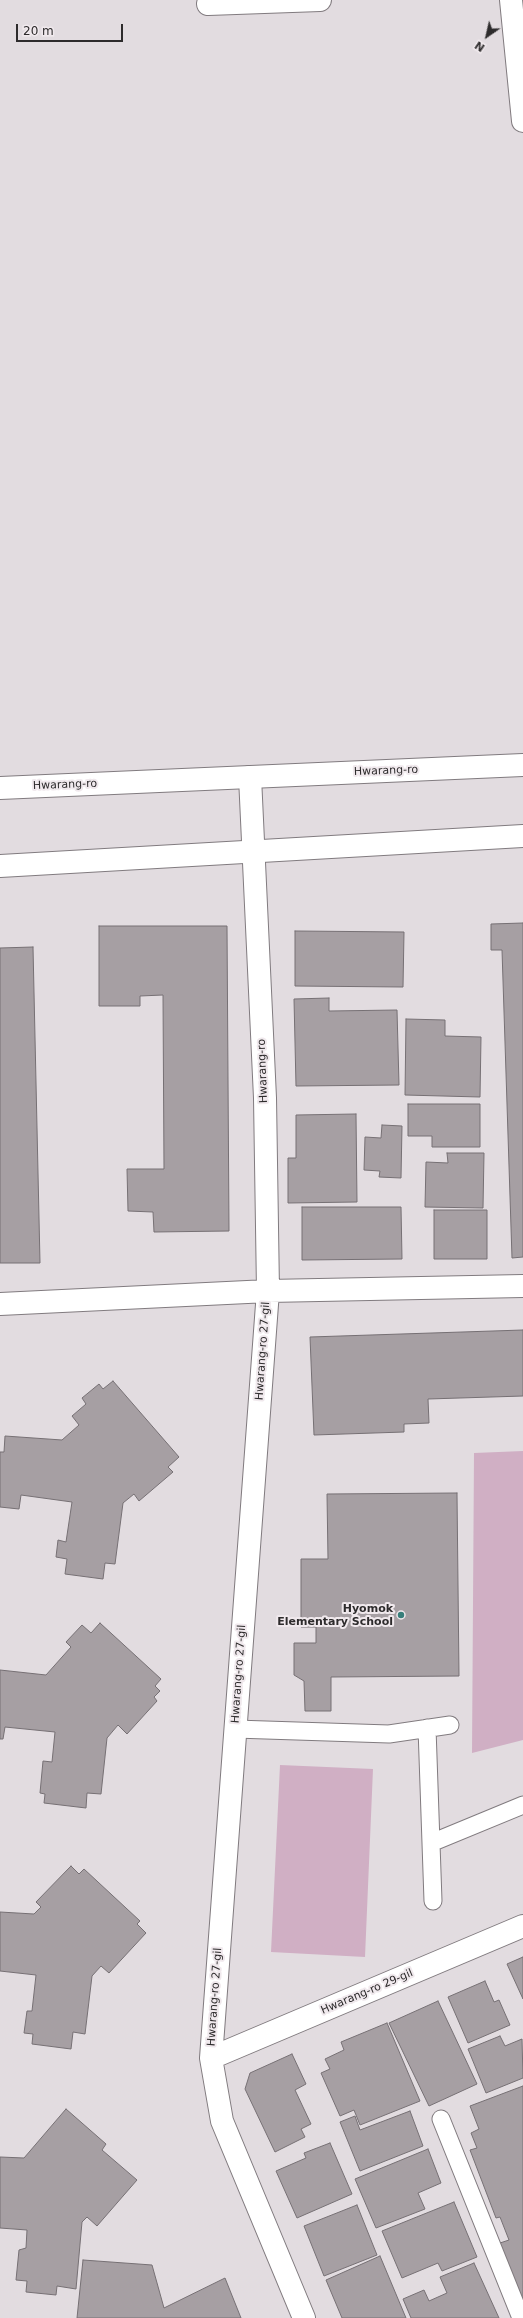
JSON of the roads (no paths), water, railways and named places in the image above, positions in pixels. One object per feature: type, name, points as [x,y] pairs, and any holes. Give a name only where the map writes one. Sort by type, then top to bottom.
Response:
[{"type":"street","points":[[209,2],[320,0]]},
{"type":"street","points":[[511,0],[523,121]]},
{"type":"street","name":"Hwarang-ro","points":[[0,788],[523,765]]},
{"type":"street","name":"Hwarang-ro","points":[[250,777],[265,1098],[268,1291]]},
{"type":"street","points":[[0,866],[523,836]]},
{"type":"street","name":"Hwarang-ro 27-gil","points":[[0,1304],[268,1291],[523,1286]]},
{"type":"street","name":"Hwarang-ro 27-gil","points":[[268,1291],[234,1729],[211,2058],[222,2121],[304,2318]]},
{"type":"street","name":"Hwarang-ro 29-gil","points":[[211,2058],[523,1926]]},
{"type":"lane","points":[[234,1729],[389,1734],[450,1725]]},
{"type":"lane","points":[[427,1728],[434,1901]]},
{"type":"lane","points":[[431,1843],[523,1805]]},
{"type":"lane","points":[[442,2120],[521,2318]]},
{"type":"place","name":"Hyomok Elementary School","points":[[401,1615]]}]
